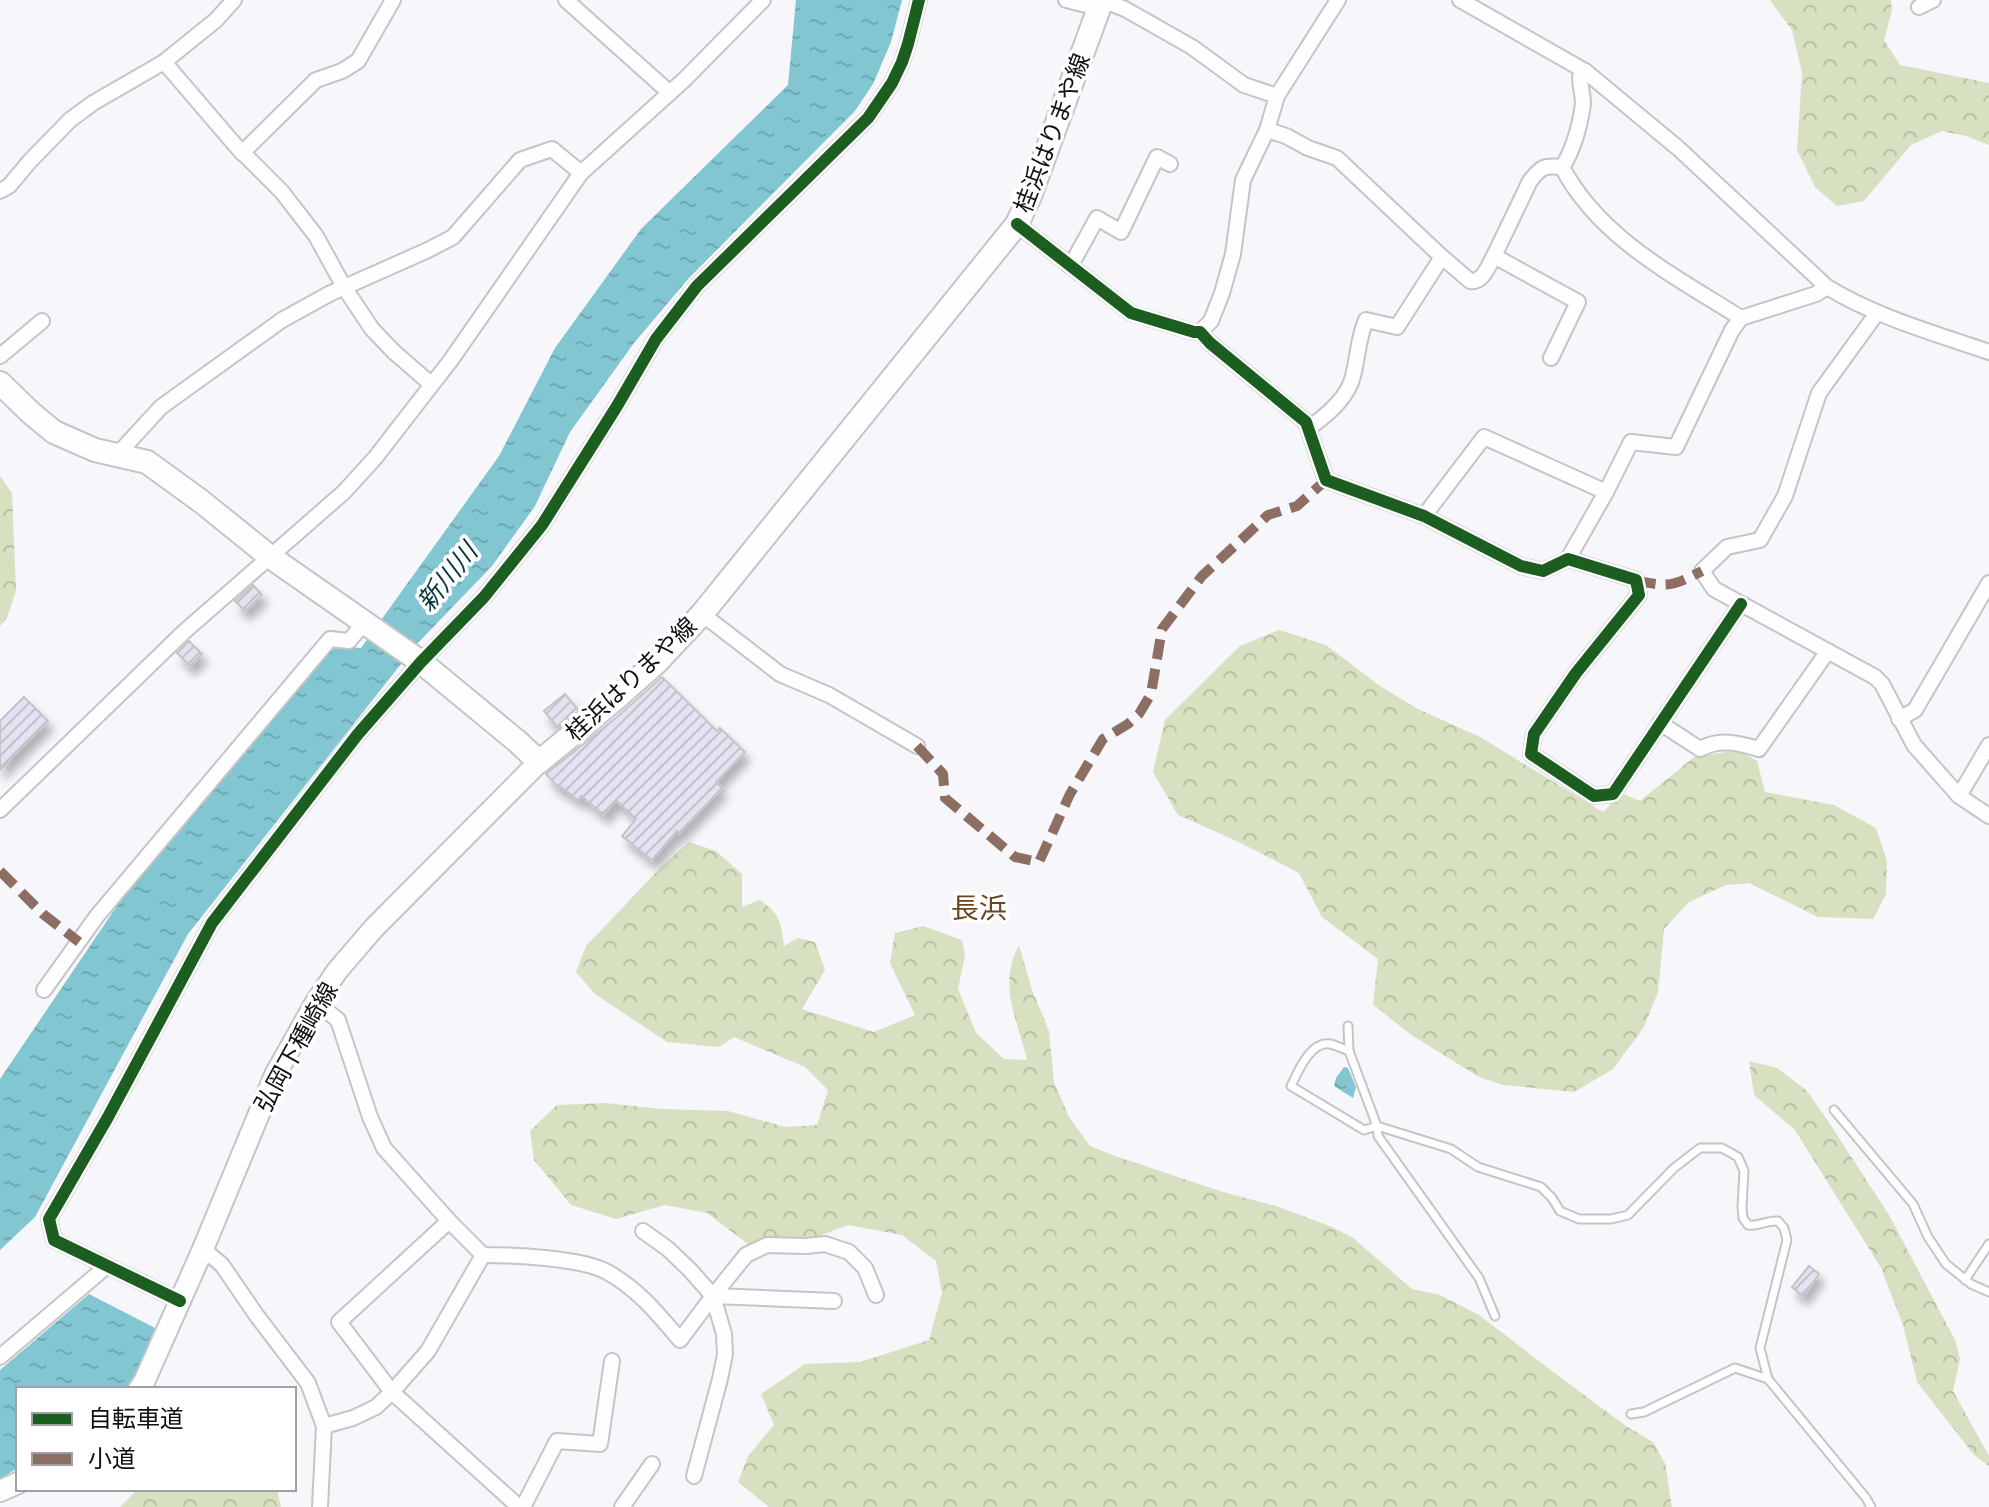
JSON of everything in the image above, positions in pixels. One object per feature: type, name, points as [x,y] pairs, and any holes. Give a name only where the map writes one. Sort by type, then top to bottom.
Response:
[{"type":"main road","name":"桂浜はりまや線","points":[[539,762],[656,663],[702,614],[1017,224],[1102,0]]},
{"type":"main road","points":[[0,383],[54,432],[95,450],[147,462],[269,556],[417,659],[539,762]]},
{"type":"main road","name":"弘岡下種崎線","points":[[140,1387],[203,1249],[275,1075],[316,1002],[337,971],[374,928],[539,762]]},
{"type":"street","points":[[0,191],[9,186],[70,120],[164,62],[216,20],[234,0]]},
{"type":"street","points":[[242,153],[316,80],[342,71],[358,61],[393,0]]},
{"type":"street","points":[[566,0],[670,93]]},
{"type":"street","points":[[0,810],[185,631],[344,492],[375,458],[451,360],[581,173],[670,93],[763,0]]},
{"type":"street","points":[[180,1301],[54,1240],[49,1219],[108,1117],[212,923],[417,659],[484,597],[542,525],[656,339],[697,286],[868,118],[902,62],[919,0]]},
{"type":"street","points":[[1066,0],[1090,6],[1102,0],[1125,9],[1192,47],[1244,85],[1277,96]]},
{"type":"street","points":[[1017,224],[1131,313],[1200,332],[1211,321],[1222,293],[1233,254],[1243,180],[1267,130],[1277,96],[1338,0]]},
{"type":"street","points":[[1460,0],[1585,71],[1678,148],[1827,287],[1877,313],[1989,352]]},
{"type":"street","points":[[1919,7],[1933,0]]},
{"type":"street","points":[[164,62],[242,153],[282,192],[316,236],[372,329],[431,384]]},
{"type":"street","points":[[1562,167],[1569,157],[1583,101],[1580,77],[1585,71]]},
{"type":"street","points":[[1267,130],[1337,158],[1442,257],[1475,282],[1481,278],[1494,256],[1538,170],[1547,165],[1562,167]]},
{"type":"street","points":[[117,455],[161,407],[282,320],[344,287],[453,237],[520,160],[552,149],[581,173]]},
{"type":"street","points":[[1068,265],[1097,218],[1121,232],[1157,157],[1170,164]]},
{"type":"street","points":[[1562,167],[1606,226],[1665,270],[1741,318]]},
{"type":"street","points":[[1494,256],[1578,302],[1551,358]]},
{"type":"street","points":[[1200,332],[1313,425],[1346,392],[1366,320],[1397,327],[1442,257]]},
{"type":"street","points":[[1306,422],[1326,480],[1424,516],[1521,566],[1543,571],[1568,559],[1631,442],[1676,447],[1732,330],[1741,318],[1816,294],[1827,287]]},
{"type":"street","points":[[1877,313],[1819,393],[1785,496],[1760,540],[1727,547],[1702,571],[1714,589],[1875,677],[1882,684],[1914,745],[1959,796],[1989,816]]},
{"type":"street","points":[[0,356],[42,321]]},
{"type":"street","points":[[1424,516],[1484,437],[1606,492]]},
{"type":"street","points":[[1568,559],[1636,580],[1639,595],[1576,673],[1534,734],[1531,754],[1594,796],[1613,794],[1741,604]]},
{"type":"street","points":[[1899,719],[1915,710],[1989,583]]},
{"type":"street","points":[[702,614],[780,674],[829,695],[917,746]]},
{"type":"street","points":[[44,990],[97,916],[330,639],[349,641],[370,625]]},
{"type":"street","points":[[1660,723],[1700,749],[1710,743],[1732,741],[1759,749],[1828,651]]},
{"type":"street","points":[[1959,796],[1989,745]]},
{"type":"street","points":[[316,1002],[338,1020],[370,1117],[384,1148],[483,1255],[580,1262],[606,1271],[648,1302],[680,1340],[746,1255],[767,1245],[825,1244],[849,1252],[865,1268],[876,1295]]},
{"type":"street","points":[[449,1221],[339,1322],[392,1392],[521,1507],[557,1441],[600,1444],[612,1361]]},
{"type":"street","points":[[643,1231],[668,1249],[713,1296],[724,1334],[725,1354],[720,1379],[694,1476]]},
{"type":"street","points":[[203,1249],[222,1265],[308,1383],[324,1426],[321,1507]]},
{"type":"street","points":[[324,1426],[353,1418],[376,1407],[392,1392],[428,1351],[483,1255]]},
{"type":"street","points":[[0,1357],[107,1266]]},
{"type":"street","points":[[713,1296],[834,1301]]},
{"type":"street","points":[[622,1507],[652,1464]]},
{"type":"lane","points":[[1348,1026],[1349,1051],[1378,1136],[1479,1278],[1495,1316]]},
{"type":"lane","points":[[1349,1051],[1327,1043],[1316,1047],[1291,1086],[1364,1130],[1377,1126],[1451,1149],[1478,1167],[1541,1187],[1560,1211],[1579,1219],[1611,1219],[1628,1215],[1674,1168],[1700,1148],[1722,1148],[1738,1157],[1744,1171],[1743,1218],[1748,1225],[1754,1226],[1768,1220],[1778,1221],[1784,1228],[1787,1240],[1760,1348],[1768,1379],[1871,1507]]},
{"type":"lane","points":[[1834,1110],[1913,1204],[1928,1237],[1946,1264],[1965,1280],[1989,1292]]},
{"type":"lane","points":[[1965,1280],[1989,1244]]},
{"type":"lane","points":[[1631,1414],[1644,1412],[1735,1368],[1768,1379]]},
{"type":"green space","points":[[1770,0],[1891,0],[1892,10],[1884,40],[1900,65],[1989,83],[1989,145],[1942,131],[1911,145],[1864,201],[1837,206],[1815,187],[1797,150],[1802,73],[1792,30]]},
{"type":"green space","points":[[0,476],[12,493],[16,591],[7,618],[0,626]]},
{"type":"green space","points":[[1279,630],[1326,645],[1380,686],[1418,709],[1480,737],[1603,812],[1621,793],[1640,801],[1694,757],[1739,750],[1757,761],[1765,792],[1834,805],[1876,828],[1887,861],[1886,894],[1873,919],[1818,917],[1749,883],[1726,885],[1689,902],[1664,929],[1658,992],[1644,1027],[1613,1069],[1574,1092],[1503,1085],[1479,1077],[1413,1036],[1373,1005],[1378,959],[1322,917],[1299,873],[1178,815],[1153,772],[1165,720],[1240,646]]},
{"type":"green space","points":[[689,842],[716,851],[742,874],[742,907],[760,900],[772,910],[780,925],[784,946],[798,938],[815,942],[825,970],[802,1009],[874,1032],[915,1015],[890,963],[895,933],[923,926],[962,940],[965,955],[958,989],[976,1033],[1004,1059],[1027,1060],[1009,989],[1013,960],[1019,945],[1032,990],[1049,1031],[1054,1082],[1069,1117],[1090,1146],[1330,1226],[1353,1238],[1412,1289],[1440,1295],[1479,1315],[1626,1426],[1653,1442],[1665,1463],[1672,1507],[769,1507],[738,1482],[748,1456],[774,1425],[761,1394],[805,1364],[860,1362],[929,1340],[942,1293],[936,1261],[902,1235],[848,1225],[801,1243],[748,1244],[707,1213],[665,1205],[616,1219],[571,1205],[534,1160],[530,1131],[557,1105],[605,1103],[728,1111],[785,1127],[817,1125],[828,1090],[805,1067],[734,1037],[719,1047],[667,1042],[595,994],[576,972],[586,946]]},
{"type":"green space","points":[[1749,1061],[1777,1068],[1806,1090],[1889,1215],[1955,1340],[1960,1359],[1953,1391],[1989,1456],[1989,1466],[1974,1455],[1917,1382],[1903,1325],[1881,1268],[1795,1130],[1754,1095]]},
{"type":"green space","points":[[136,1491],[277,1491],[281,1507],[120,1507]]},
{"type":"water","name":"新川川","points":[[796,0],[902,0],[891,42],[873,84],[855,111],[689,278],[634,343],[570,432],[535,506],[492,566],[416,645],[188,934],[35,1217],[0,1250],[0,1079],[123,897],[334,646],[361,648],[499,456],[555,348],[641,229],[788,85]]},
{"type":"water","points":[[1344,1067],[1348,1068],[1356,1087],[1353,1098],[1334,1086]]},
{"type":"water","points":[[89,1294],[155,1328],[127,1387],[16,1387],[16,1469],[0,1479],[0,1370]]},
{"type":"building","points":[[253,585],[262,595],[245,611],[235,601]]},
{"type":"building","points":[[189,641],[202,654],[190,666],[177,653]]},
{"type":"building","points":[[662,677],[717,731],[720,728],[745,752],[716,782],[722,788],[652,860],[622,836],[636,819],[616,800],[604,815],[581,796],[578,800],[559,788],[546,774]]},
{"type":"building","points":[[565,694],[579,711],[558,728],[544,711]]},
{"type":"building","points":[[24,697],[48,721],[0,770],[0,721]]},
{"type":"building","points":[[1809,1266],[1819,1274],[1803,1296],[1792,1287]]},
{"type":"marked path","points":[[917,746],[943,774],[945,798],[1015,857],[1039,862],[1070,794],[1103,739],[1139,714],[1151,694],[1162,629],[1202,576],[1268,515],[1297,506],[1326,480]]},
{"type":"marked path","points":[[1636,580],[1670,584],[1702,571]]},
{"type":"marked path","points":[[0,871],[43,914],[79,942]]},
{"type":"cycle path","points":[[180,1301],[54,1240],[49,1219],[108,1117],[212,923],[358,734],[484,597],[542,525],[656,339],[697,286],[868,118],[902,62],[919,0]]},
{"type":"cycle path","points":[[1017,224],[1131,313],[1200,332],[1306,422],[1326,480],[1424,516],[1521,566],[1543,571],[1568,559],[1636,580],[1639,595],[1576,673],[1534,734],[1531,754],[1594,796],[1613,794],[1741,604]]},
{"type":"district","name":"長浜","points":[[979,908]]}]
